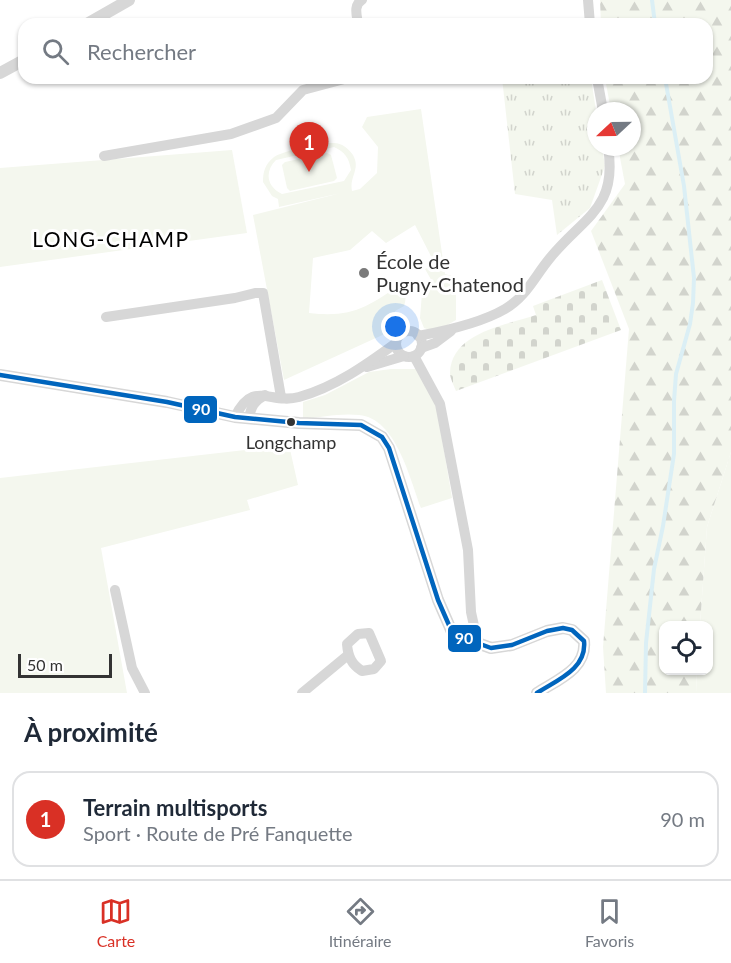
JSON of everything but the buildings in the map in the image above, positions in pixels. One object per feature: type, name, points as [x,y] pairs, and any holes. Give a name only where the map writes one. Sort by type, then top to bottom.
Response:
[{"type":"street","points":[[98,18],[129,0]]},
{"type":"street","points":[[357,18],[356,9],[362,0]]},
{"type":"street","points":[[588,0],[590,18]]},
{"type":"street","points":[[0,73],[18,63]]},
{"type":"street","points":[[104,156],[231,134],[276,118],[303,90],[326,84]]},
{"type":"street","points":[[598,84],[601,102]]},
{"type":"street","points":[[235,417],[241,404],[250,397],[265,395],[296,398],[325,388],[361,368],[396,343],[403,333],[411,332],[418,336],[454,329],[503,311],[517,301],[550,257],[592,214],[604,196],[610,176],[609,156]]},
{"type":"street","points":[[106,317],[263,293],[281,397]]},
{"type":"street","points":[[361,368],[390,362],[413,353],[435,343],[454,329]]},
{"type":"street","points":[[418,336],[413,353],[440,404],[468,550],[471,612],[478,644]]},
{"type":"street","points":[[396,343],[398,351],[413,353]]},
{"type":"street","points":[[0,375],[167,402],[235,417],[299,423],[361,425],[382,437],[389,448],[438,600],[452,632],[491,648],[500,648],[547,631],[563,628],[580,635],[585,641],[585,650],[580,663],[537,693]]},
{"type":"street","points":[[249,418],[251,408],[265,395]]},
{"type":"street","points":[[115,590],[132,668],[145,693]]},
{"type":"street","points":[[302,693],[348,655]]},
{"type":"green space","points":[[600,0],[731,0],[731,452],[707,527],[700,621],[659,621],[659,675],[697,675],[696,693],[606,693],[603,647],[629,329],[591,231],[625,184],[620,156],[641,156],[641,102],[609,102],[606,84],[713,84],[713,18],[601,18]]},
{"type":"green space","points":[[503,84],[592,84],[595,102],[587,102],[587,156],[603,156],[605,166],[590,208],[557,235],[552,200],[515,194]]},
{"type":"green space","points":[[421,109],[445,274],[456,277],[456,320],[435,332],[424,328],[420,318],[422,293],[433,283],[425,269],[435,264],[415,225],[386,243],[372,231],[350,250],[313,258],[309,313],[337,314],[359,309],[402,283],[405,303],[395,311],[396,319],[389,332],[284,380],[253,215],[341,193],[279,207],[278,199],[272,196],[263,182],[264,172],[268,162],[278,155],[312,145],[337,143],[345,146],[353,155],[356,165],[352,191],[360,189],[377,173],[378,147],[362,127],[367,117]],"holes":[[[334,147],[346,156],[351,170],[344,181],[282,194],[270,183],[270,169],[276,160]]]},
{"type":"green space","points":[[232,150],[247,233],[0,267],[0,168]]},
{"type":"green space","points":[[327,153],[331,155],[337,178],[334,181],[290,191],[287,188],[282,165],[285,162]]},
{"type":"green space","points":[[602,280],[621,330],[456,391],[450,375],[453,359],[470,339],[482,332],[536,315],[533,306]]},
{"type":"green space","points":[[416,369],[436,403],[452,498],[421,508],[400,452],[383,427],[372,419],[345,414],[303,419],[303,402],[325,395],[369,372]]},
{"type":"green space","points":[[289,445],[298,485],[247,500],[250,510],[101,548],[127,693],[0,693],[0,478]]},
{"type":"green space","points":[[731,452],[731,693],[696,693],[697,675],[713,675],[713,621],[700,621],[707,527]]},
{"type":"waterway","points":[[652,0],[654,18]]},
{"type":"waterway","points":[[645,693],[646,643],[654,569],[674,454],[676,374],[690,324],[694,278],[684,186],[666,84]]},
{"type":"transit line","name":"90","points":[[0,375],[167,402],[235,417],[299,423],[361,425],[382,437],[389,448],[438,600],[452,632],[491,648],[512,645],[547,631],[563,628],[572,630],[584,641],[584,651],[576,666],[537,693]]},
{"type":"place","name":"Terrain multisports","points":[[309,172]]},
{"type":"place","name":"École de Pugny-Chatenod","points":[[364,273]]},
{"type":"place","name":"Longchamp","points":[[291,422]]},
{"type":"district","name":"LONG-CHAMP","points":[[111,240]]}]
